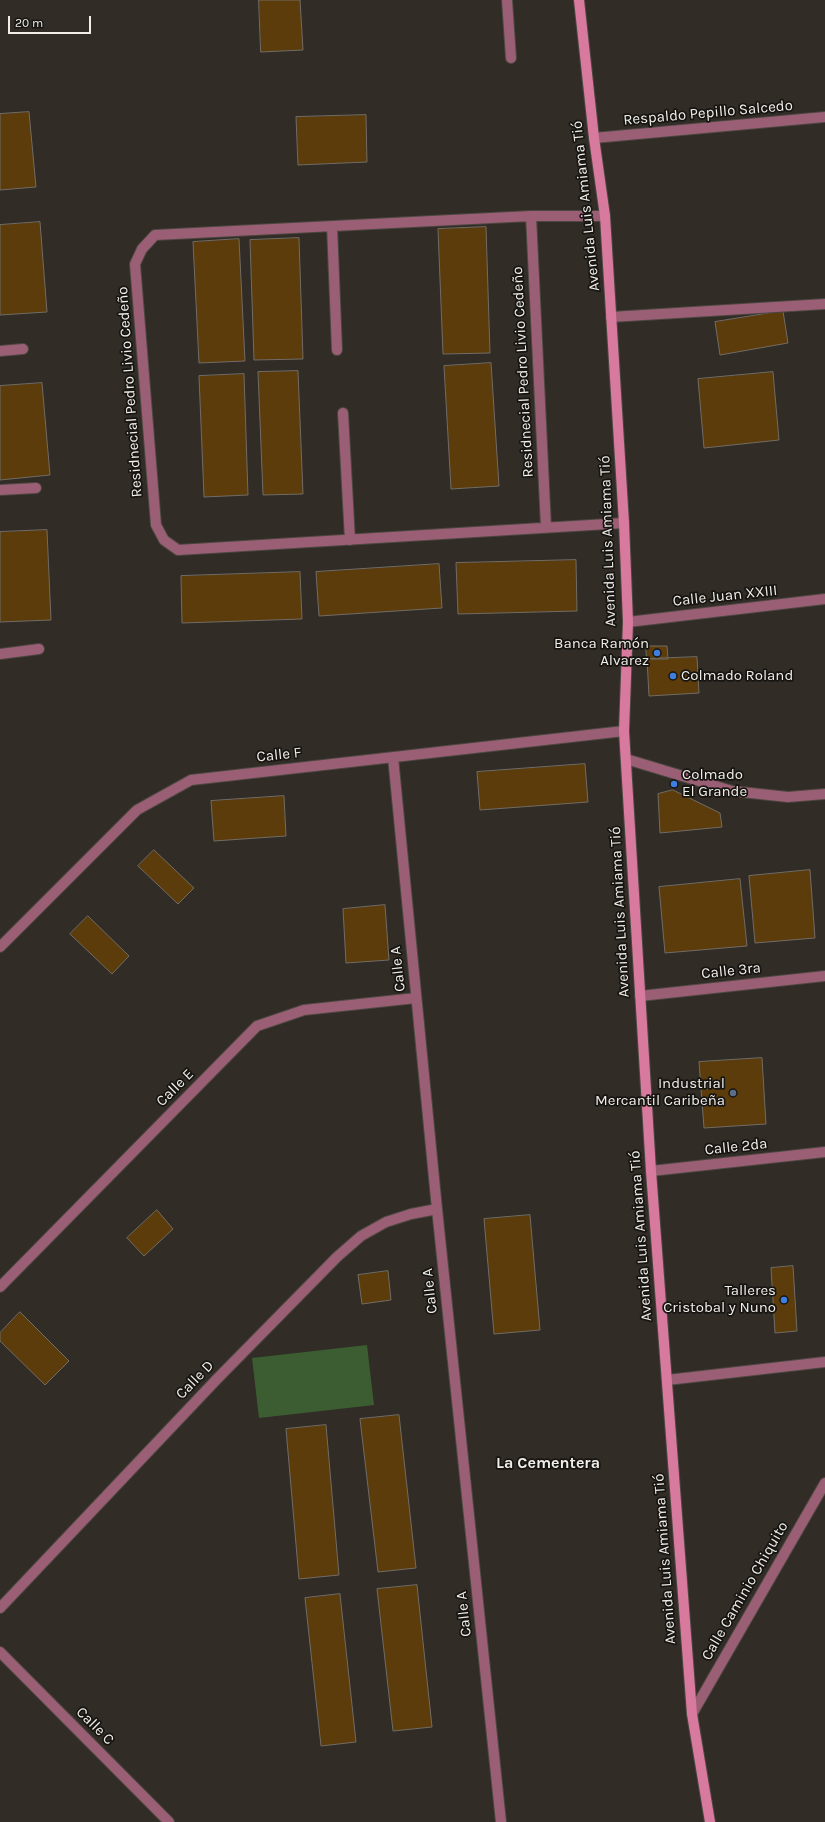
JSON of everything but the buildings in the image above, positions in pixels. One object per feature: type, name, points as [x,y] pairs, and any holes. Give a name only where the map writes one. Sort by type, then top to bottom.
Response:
[{"type":"main road","name":"Avenida Luis Amiama Tió","points":[[580,0],[594,138],[605,216],[624,523],[628,622],[624,731],[651,1171],[692,1714],[710,1822]]},
{"type":"street","points":[[507,0],[511,58]]},
{"type":"street","name":"Respaldo Pepillo Salcedo","points":[[594,138],[825,117]]},
{"type":"street","name":"Residnecial Pedro Livio Cedeño","points":[[531,216],[546,527]]},
{"type":"street","name":"Residnecial Pedro Livio Cedeño","points":[[605,216],[531,216],[156,235],[142,248],[135,264],[156,525],[164,540],[178,550],[624,523]]},
{"type":"street","points":[[332,226],[337,350]]},
{"type":"street","points":[[611,317],[825,304]]},
{"type":"street","points":[[0,351],[24,349]]},
{"type":"street","points":[[343,413],[350,540]]},
{"type":"street","points":[[0,490],[36,488]]},
{"type":"street","name":"Calle Juan XXIII","points":[[628,622],[825,599]]},
{"type":"street","points":[[0,654],[39,649]]},
{"type":"street","name":"Calle F","points":[[0,947],[137,810],[190,780],[624,731]]},
{"type":"street","name":"Calle A","points":[[393,757],[437,1209],[501,1822]]},
{"type":"street","points":[[626,759],[732,791],[788,797],[825,794]]},
{"type":"street","name":"Calle 3ra","points":[[640,996],[825,976]]},
{"type":"street","name":"Calle E","points":[[0,1287],[257,1026],[304,1010],[416,998]]},
{"type":"street","name":"Calle 2da","points":[[651,1171],[825,1152]]},
{"type":"street","name":"Calle D","points":[[0,1608],[216,1380],[337,1257],[361,1236],[386,1222],[411,1214],[437,1209]]},
{"type":"street","points":[[667,1380],[825,1362]]},
{"type":"street","name":"Calle Caminio Chiquito","points":[[692,1714],[825,1483]]},
{"type":"street","name":"Calle C","points":[[0,1652],[169,1822]]},
{"type":"green space","points":[[367,1345],[374,1405],[259,1418],[252,1358]]},
{"type":"place","name":"Banca Ramón Alvarez","points":[[657,653]]},
{"type":"place","name":"Colmado Roland","points":[[673,676]]},
{"type":"place","name":"Colmado El Grande","points":[[674,784]]},
{"type":"place","name":"Industrial Mercantil Caribeña","points":[[733,1093]]},
{"type":"place","name":"Talleres Cristobal y Nuno","points":[[784,1300]]},
{"type":"district","name":"La Cementera","points":[[548,1463]]}]
